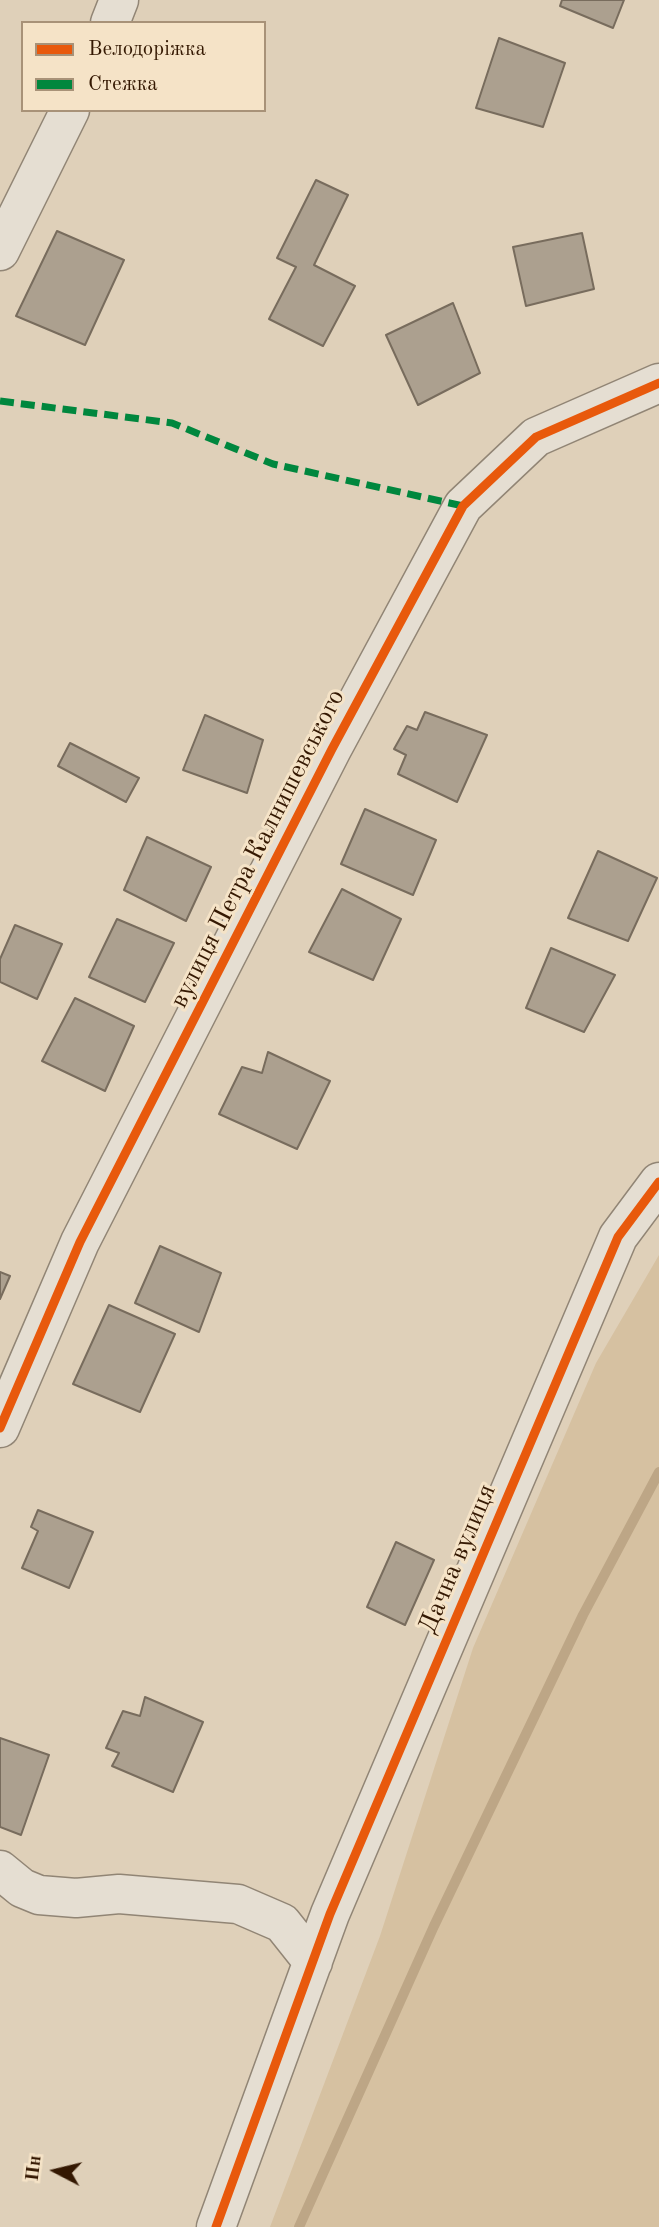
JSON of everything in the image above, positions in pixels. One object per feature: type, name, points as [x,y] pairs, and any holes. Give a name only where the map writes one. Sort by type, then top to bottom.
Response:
[{"type":"street","points":[[111,21],[120,0]]},
{"type":"street","points":[[0,251],[69,112]]},
{"type":"street","name":"вулиця Петра Калнишевського","points":[[0,1427],[80,1242],[332,749],[463,506],[536,437],[659,383]]},
{"type":"street","name":"Дачна вулиця","points":[[216,2227],[313,1962],[618,1237],[659,1182]]},
{"type":"street","points":[[0,1870],[22,1888],[39,1895],[76,1898],[119,1894],[238,1905],[282,1923],[313,1962]]},
{"type":"shaded area","points":[[659,1255],[659,2227],[270,2227],[380,1936],[473,1648],[596,1363]]},
{"type":"building","points":[[562,0],[624,0],[613,28],[560,6]]},
{"type":"building","points":[[499,38],[565,63],[543,127],[476,108]]},
{"type":"building","points":[[316,180],[348,195],[314,265],[355,286],[323,346],[269,319],[296,267],[277,258]]},
{"type":"building","points":[[57,231],[124,260],[85,345],[16,316]]},
{"type":"building","points":[[582,233],[594,289],[526,306],[513,247]]},
{"type":"building","points":[[453,303],[480,373],[418,405],[386,335]]},
{"type":"building","points":[[425,712],[487,735],[457,802],[398,774],[406,755],[394,749],[407,726],[417,730]]},
{"type":"building","points":[[205,715],[263,740],[247,793],[183,770]]},
{"type":"building","points":[[70,743],[139,778],[126,802],[58,766]]},
{"type":"building","points":[[365,809],[436,840],[413,895],[341,864]]},
{"type":"building","points":[[147,837],[211,867],[186,921],[124,890]]},
{"type":"building","points":[[598,851],[657,878],[628,941],[568,918]]},
{"type":"building","points":[[342,889],[401,919],[373,980],[309,952]]},
{"type":"building","points":[[117,919],[174,943],[145,1002],[89,977]]},
{"type":"building","points":[[15,925],[62,944],[37,999],[0,982],[0,959]]},
{"type":"building","points":[[551,948],[615,975],[584,1032],[526,1008]]},
{"type":"building","points":[[75,998],[134,1026],[105,1091],[42,1061]]},
{"type":"building","points":[[268,1052],[330,1081],[297,1149],[219,1114],[242,1067],[262,1073]]},
{"type":"building","points":[[160,1246],[221,1273],[199,1332],[135,1303]]},
{"type":"building","points":[[0,1272],[10,1276],[0,1299]]},
{"type":"building","points":[[109,1305],[175,1334],[140,1412],[73,1384]]},
{"type":"building","points":[[38,1510],[93,1532],[69,1588],[22,1568],[38,1531],[31,1527]]},
{"type":"building","points":[[396,1542],[434,1560],[405,1625],[367,1607]]},
{"type":"building","points":[[145,1697],[203,1722],[173,1792],[112,1766],[119,1753],[106,1748],[123,1711],[140,1716]]},
{"type":"building","points":[[0,1738],[49,1755],[21,1835],[0,1827]]},
{"type":"waterway","points":[[299,2227],[434,1926],[583,1615],[659,1472]]},
{"type":"marked path","points":[[0,401],[172,423],[273,464],[463,506]]},
{"type":"cycle path","points":[[0,1428],[80,1242],[332,749],[463,506],[536,437],[659,383]]},
{"type":"cycle path","points":[[216,2227],[330,1914],[618,1237],[659,1182]]}]
